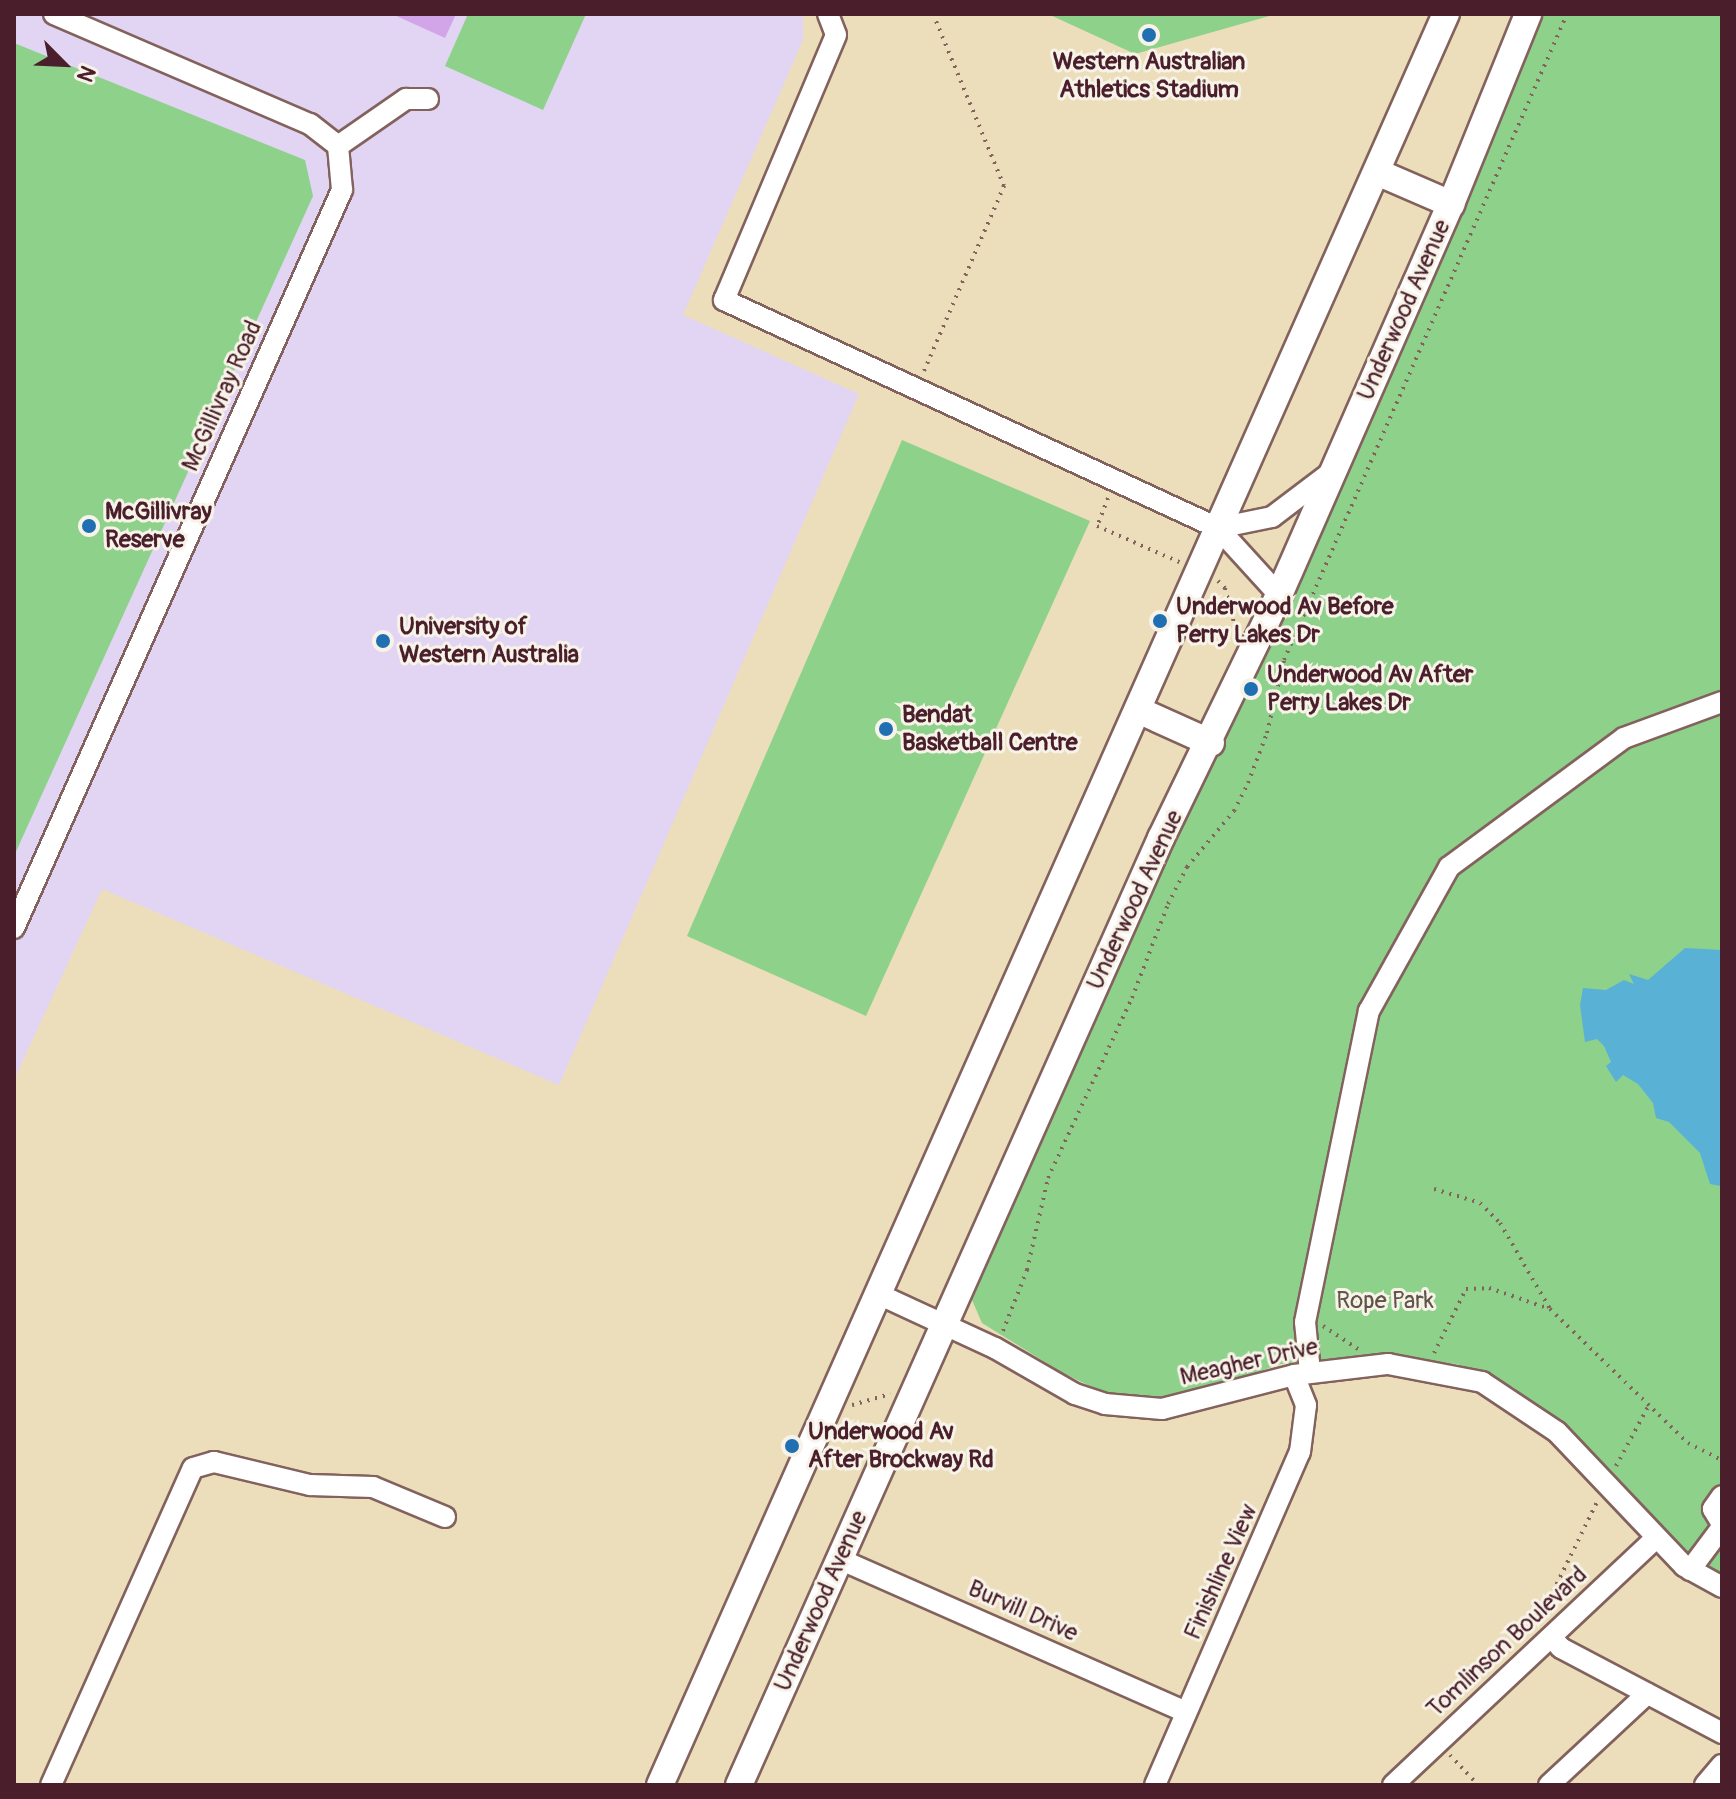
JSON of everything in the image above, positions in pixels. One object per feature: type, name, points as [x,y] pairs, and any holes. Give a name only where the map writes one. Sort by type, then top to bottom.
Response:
[{"type":"main road","points":[[660,1785],[1446,14]]},
{"type":"main road","name":"Underwood Avenue","points":[[739,1785],[1161,838],[1211,743],[1279,595],[1451,204],[1528,14]]},
{"type":"main road","points":[[1377,172],[1451,204]]},
{"type":"main road","points":[[1138,710],[1211,743]]},
{"type":"street","points":[[54,14],[310,124],[338,146],[406,99],[428,99]]},
{"type":"street","points":[[828,14],[836,35],[724,300],[1218,528],[1279,595]]},
{"type":"street","name":"McGillivray Road","points":[[14,928],[342,190],[338,146]]},
{"type":"street","points":[[1218,528],[1272,517],[1333,471]]},
{"type":"street","name":"Finishline View","points":[[1155,1785],[1300,1452],[1306,1405],[1302,1374],[1305,1322],[1369,1011],[1449,867],[1624,738],[1722,702]]},
{"type":"street","name":"Meagher Drive","points":[[878,1294],[995,1348],[1075,1394],[1133,1408],[1195,1403],[1302,1374],[1369,1365],[1427,1368],[1482,1382],[1503,1393],[1557,1432],[1690,1570],[1722,1587]]},
{"type":"street","points":[[51,1785],[193,1468],[214,1462],[310,1485],[373,1487],[445,1517]]},
{"type":"street","points":[[1690,1570],[1722,1525],[1713,1509],[1722,1496]]},
{"type":"street","name":"Tomlinson Boulevard","points":[[1393,1785],[1544,1630],[1656,1538]]},
{"type":"street","name":"Burvill Drive","points":[[839,1559],[1186,1712]]},
{"type":"street","points":[[1544,1630],[1647,1694],[1722,1733]]},
{"type":"street","points":[[1549,1785],[1647,1694]]},
{"type":"street","points":[[1705,1785],[1722,1765]]},
{"type":"path","points":[[995,1348],[1027,1270],[1048,1178],[1108,1053],[1175,892],[1248,783],[1285,656],[1567,14]]},
{"type":"path","points":[[935,19],[1004,186],[921,370],[936,377]]},
{"type":"path","points":[[1114,482],[1097,526],[1181,563]]},
{"type":"path","points":[[1208,576],[1225,588],[1231,623],[1247,638]]},
{"type":"path","points":[[1434,1189],[1480,1203],[1500,1223],[1507,1242],[1550,1309],[1688,1443],[1722,1460]]},
{"type":"path","points":[[1427,1368],[1466,1289],[1489,1288],[1550,1309]]},
{"type":"path","points":[[1305,1322],[1338,1331],[1369,1365]]},
{"type":"path","points":[[826,1413],[917,1387]]},
{"type":"path","points":[[1544,1630],[1607,1482],[1649,1405]]},
{"type":"path","points":[[1450,1755],[1478,1785]]},
{"type":"shaded area","name":"University of Western Australia","points":[[14,14],[803,14],[803,40],[683,315],[859,394],[559,1085],[102,889],[14,1080]]},
{"type":"green space","points":[[468,14],[586,14],[543,110],[445,66]]},
{"type":"green space","name":"Western Australian Athletics Stadium","points":[[1048,14],[1276,14],[1135,54]]},
{"type":"green space","name":"Rope Park","points":[[1542,14],[1722,14],[1722,1577],[1698,1564],[1621,1481],[1513,1387],[1457,1364],[1371,1354],[1281,1364],[1186,1395],[1144,1399],[1102,1392],[1061,1372],[982,1323],[972,1300],[1148,897],[1277,634]]},
{"type":"green space","name":"McGillivray Reserve","points":[[14,43],[305,160],[313,196],[14,856]]},
{"type":"green space","name":"Bendat Basketball Centre","points":[[902,440],[1090,521],[866,1016],[687,936]]},
{"type":"water","points":[[1685,948],[1722,950],[1721,1186],[1710,1184],[1700,1153],[1669,1122],[1656,1118],[1653,1103],[1638,1084],[1623,1075],[1616,1082],[1606,1066],[1611,1062],[1604,1046],[1597,1039],[1585,1042],[1580,1005],[1583,988],[1606,990],[1624,980],[1634,984],[1629,974],[1648,980]]},
{"type":"building","points":[[392,14],[456,14],[445,38]]},
{"type":"place","name":"Western Australian Athletics Stadium","points":[[1149,35]]},
{"type":"place","name":"McGillivray Reserve","points":[[89,526]]},
{"type":"place","name":"Underwood Av Before Perry Lakes Dr","points":[[1160,621]]},
{"type":"place","name":"University of Western Australia","points":[[383,641]]},
{"type":"place","name":"Underwood Av After Perry Lakes Dr","points":[[1251,689]]},
{"type":"place","name":"Bendat Basketball Centre","points":[[886,729]]},
{"type":"place","name":"Underwood Av After Brockway Rd","points":[[792,1446]]}]
